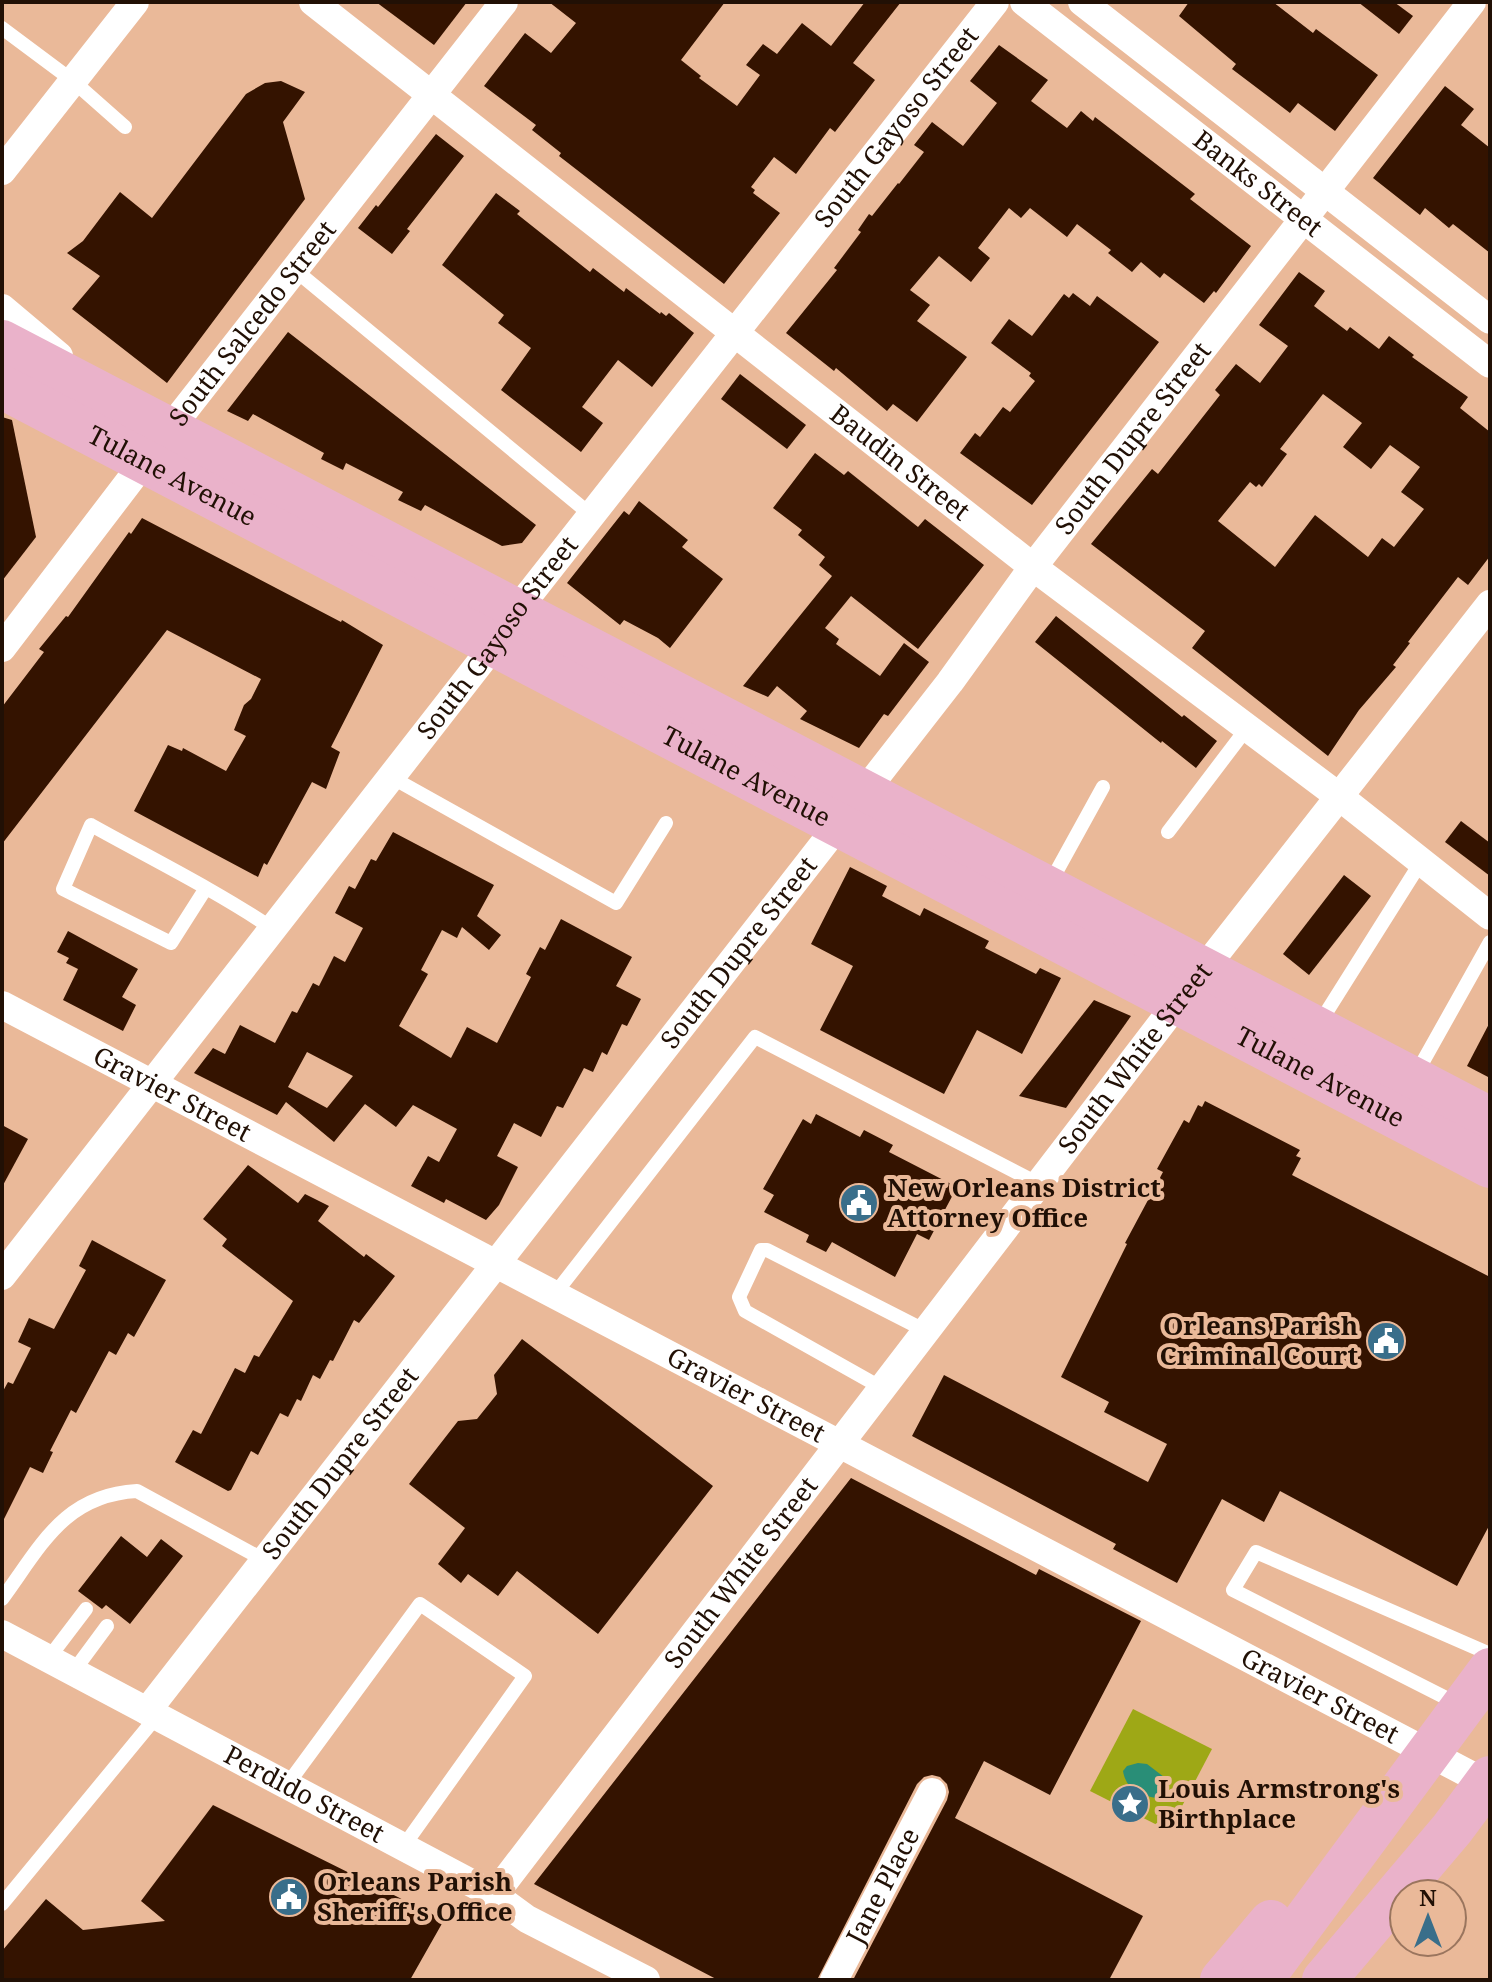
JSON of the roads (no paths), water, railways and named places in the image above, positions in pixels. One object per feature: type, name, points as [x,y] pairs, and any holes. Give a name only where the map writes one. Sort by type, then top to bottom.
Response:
[{"type":"main road","name":"Tulane Avenue","points":[[2,342],[112,400],[157,446]]},
{"type":"main road","name":"Tulane Avenue","points":[[2,387],[157,446],[1190,986],[1316,1029],[1490,1119]]},
{"type":"main road","name":"Tulane Avenue","points":[[850,808],[1047,889],[1190,986],[1490,1166]]},
{"type":"main road","points":[[1261,1980],[1490,1670]]},
{"type":"main road","points":[[1222,1980],[1311,1873],[1428,1753]]},
{"type":"main road","points":[[1430,1878],[1489,1782]]},
{"type":"main road","points":[[1324,1980],[1489,1782]]},
{"type":"main road","points":[[1361,1980],[1388,1943]]},
{"type":"street","points":[[2,171],[135,2]]},
{"type":"street","name":"Baudin Street","points":[[313,2],[1033,567],[1341,798],[1490,916]]},
{"type":"street","name":"South Salcedo Street","points":[[2,648],[504,2]]},
{"type":"street","name":"South Gayoso Street","points":[[2,1276],[734,330],[995,2]]},
{"type":"street","name":"Banks Street","points":[[1024,2],[1490,364]]},
{"type":"street","name":"Banks Street","points":[[1082,2],[1490,320]]},
{"type":"street","name":"South Dupre Street","points":[[152,1713],[264,1560],[950,682],[1033,567],[1472,2]]},
{"type":"street","points":[[2,308],[112,400]]},
{"type":"street","name":"South White Street","points":[[494,1895],[1190,986],[1341,798],[1490,604]]},
{"type":"street","name":"Gravier Street","points":[[2,1005],[1428,1753],[1489,1782]]},
{"type":"street","name":"Perdido Street","points":[[2,1634],[494,1895],[527,1919],[639,1978]]},
{"type":"street","name":"Jane Place","points":[[834,1980],[932,1792]]},
{"type":"lane","points":[[2,28],[73,81],[125,127]]},
{"type":"lane","points":[[295,270],[591,515]]},
{"type":"lane","points":[[1168,832],[1247,728]]},
{"type":"lane","points":[[391,777],[616,903],[666,823]]},
{"type":"lane","points":[[1047,889],[1103,787]]},
{"type":"lane","points":[[206,888],[171,943],[63,889],[91,825],[206,888],[273,929]]},
{"type":"lane","points":[[1316,1029],[1421,862]]},
{"type":"lane","points":[[1413,1080],[1490,942]]},
{"type":"lane","points":[[554,1295],[755,1037],[1039,1184]]},
{"type":"lane","points":[[882,1388],[745,1311],[739,1297],[761,1250],[767,1250],[926,1331]]},
{"type":"lane","points":[[2,1599],[60,1521],[81,1507],[114,1493],[137,1491],[264,1560]]},
{"type":"lane","points":[[1462,1706],[1233,1590],[1256,1552],[1490,1654]]},
{"type":"lane","points":[[287,1785],[420,1604],[525,1676],[403,1847]]},
{"type":"lane","points":[[60,1665],[86,1609]]},
{"type":"lane","points":[[60,1665],[107,1626]]},
{"type":"lane","points":[[2,1904],[152,1713]]},
{"type":"water","points":[[1147,1764],[1164,1777],[1164,1793],[1156,1798],[1130,1787],[1123,1771],[1127,1766]]},
{"type":"place","name":"New Orleans District Attorney Office","points":[[859,1203]]},
{"type":"place","name":"Orleans Parish Criminal Court","points":[[1386,1341]]},
{"type":"place","name":"Louis Armstrong's Birthplace","points":[[1130,1804]]},
{"type":"place","name":"Orleans Parish Sheriff's Office","points":[[289,1897]]}]
